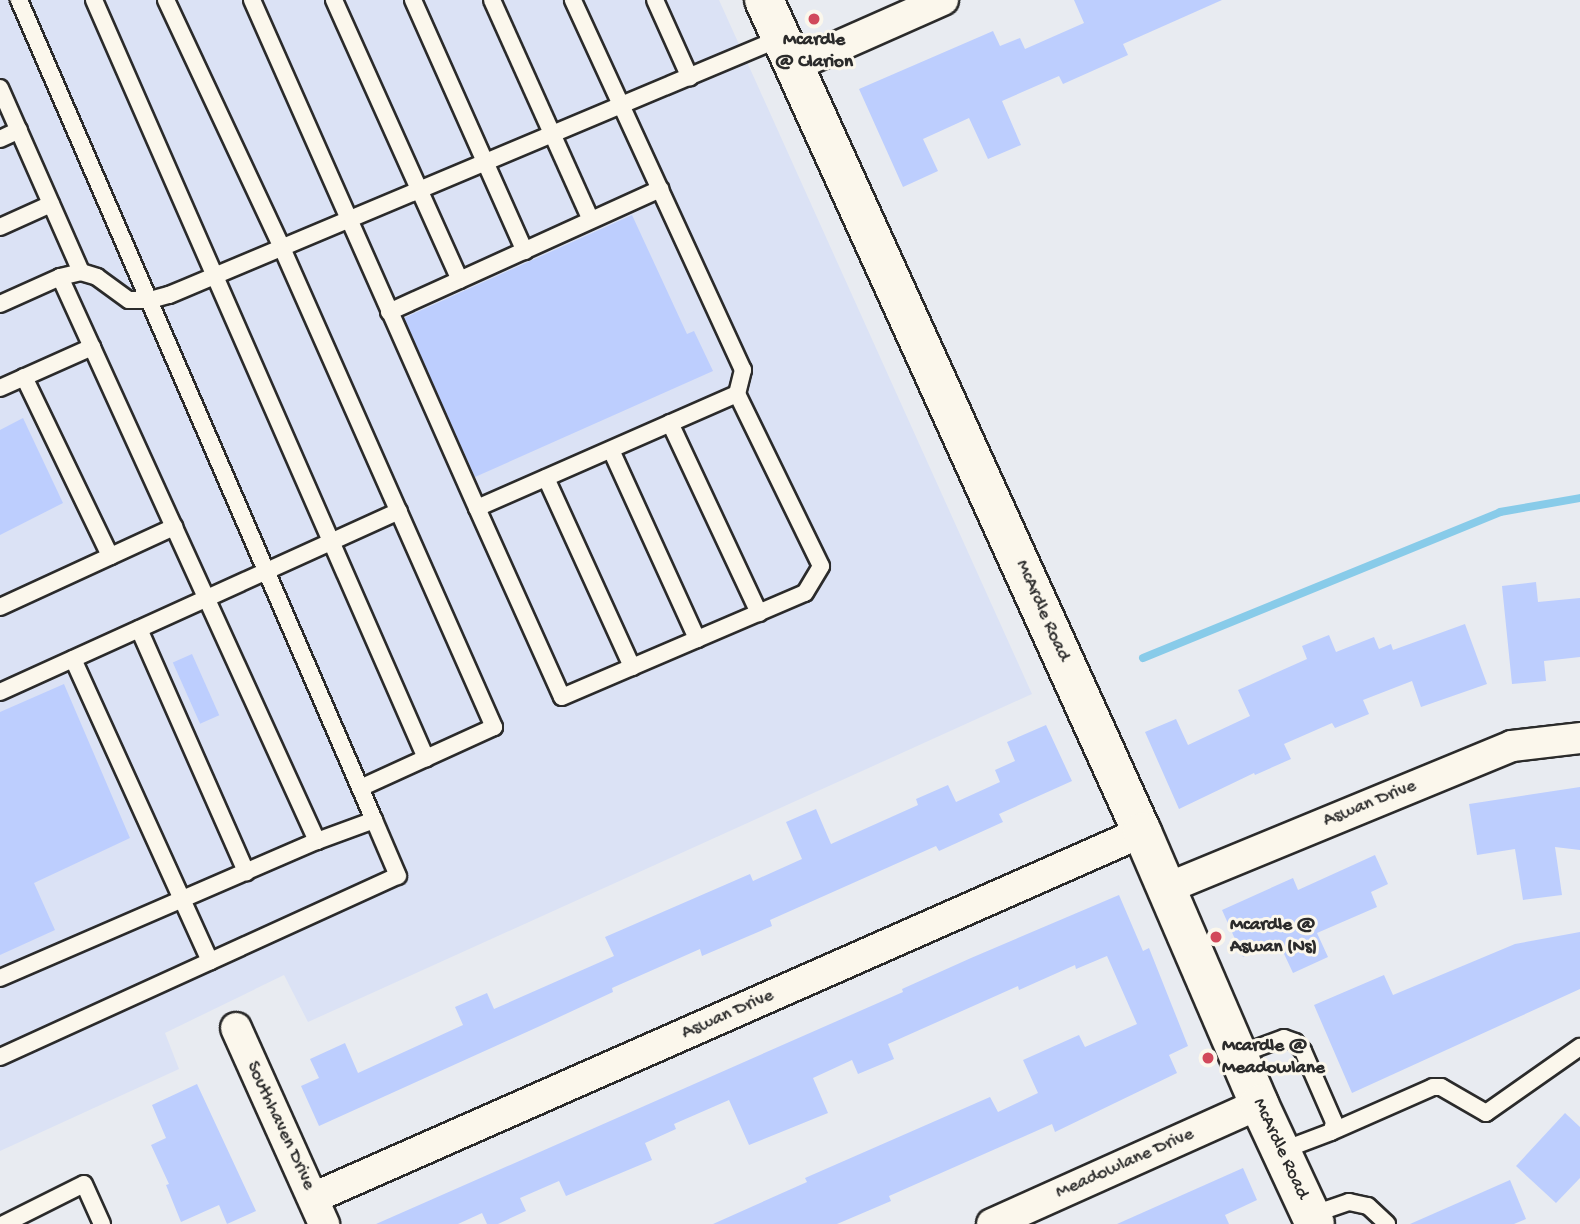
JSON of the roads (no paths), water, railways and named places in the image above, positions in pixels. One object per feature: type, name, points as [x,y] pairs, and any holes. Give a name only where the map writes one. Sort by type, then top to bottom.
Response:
[{"type":"main road","name":"McArdle Road","points":[[764,0],[1142,832],[1259,1104],[1313,1220]]},
{"type":"street","points":[[787,52],[943,0]]},
{"type":"street","name":"Aswan Drive","points":[[1164,888],[1512,746],[1580,738]]},
{"type":"street","name":"Aswan Drive","points":[[319,1211],[1142,832]]},
{"type":"street","name":"Southhaven Drive","points":[[236,1028],[319,1211]]},
{"type":"street","name":"Meadowlane Drive","points":[[992,1224],[1259,1104]]},
{"type":"lane","points":[[0,1057],[398,876],[268,570],[19,0]]},
{"type":"lane","points":[[94,0],[426,758]]},
{"type":"lane","points":[[166,0],[282,248],[494,727],[360,788]]},
{"type":"lane","points":[[252,0],[562,697],[805,593],[821,566],[737,394],[743,370],[573,0]]},
{"type":"lane","points":[[334,0],[460,280]]},
{"type":"lane","points":[[413,0],[525,251]]},
{"type":"lane","points":[[492,0],[591,220]]},
{"type":"lane","points":[[655,0],[690,78]]},
{"type":"lane","points":[[0,304],[61,277],[81,272],[97,277],[129,300],[149,300],[282,248],[690,78],[787,52]]},
{"type":"lane","points":[[0,88],[81,272]]},
{"type":"lane","points":[[0,139],[19,130]]},
{"type":"lane","points":[[389,312],[660,189]]},
{"type":"lane","points":[[0,227],[51,204]]},
{"type":"lane","points":[[61,277],[317,841]]},
{"type":"lane","points":[[0,388],[92,346]]},
{"type":"lane","points":[[24,377],[110,556]]},
{"type":"lane","points":[[477,508],[737,394]]},
{"type":"lane","points":[[670,423],[759,613]]},
{"type":"lane","points":[[611,450],[697,639]]},
{"type":"lane","points":[[546,478],[632,667]]},
{"type":"lane","points":[[0,692],[399,512]]},
{"type":"lane","points":[[0,607],[174,527]]},
{"type":"lane","points":[[139,629],[246,872]]},
{"type":"lane","points":[[73,659],[210,961]]},
{"type":"lane","points":[[0,978],[317,841],[374,820]]},
{"type":"lane","points":[[1238,1056],[1284,1038],[1295,1042],[1303,1051],[1334,1122],[1331,1132]]},
{"type":"lane","points":[[1282,1151],[1433,1087],[1441,1087],[1486,1113],[1574,1052],[1580,1068]]},
{"type":"lane","points":[[4,1224],[84,1184],[102,1224]]},
{"type":"lane","points":[[1313,1220],[1349,1202],[1368,1206],[1387,1224]]},
{"type":"waterway","points":[[1143,658],[1500,512],[1580,498]]},
{"type":"place","name":"Mcardle @ Clarion","points":[[814,19]]},
{"type":"place","name":"Mcardle @ Aswan (Ns)","points":[[1216,937]]},
{"type":"place","name":"Mcardle @ Meadowlane","points":[[1208,1058]]}]
